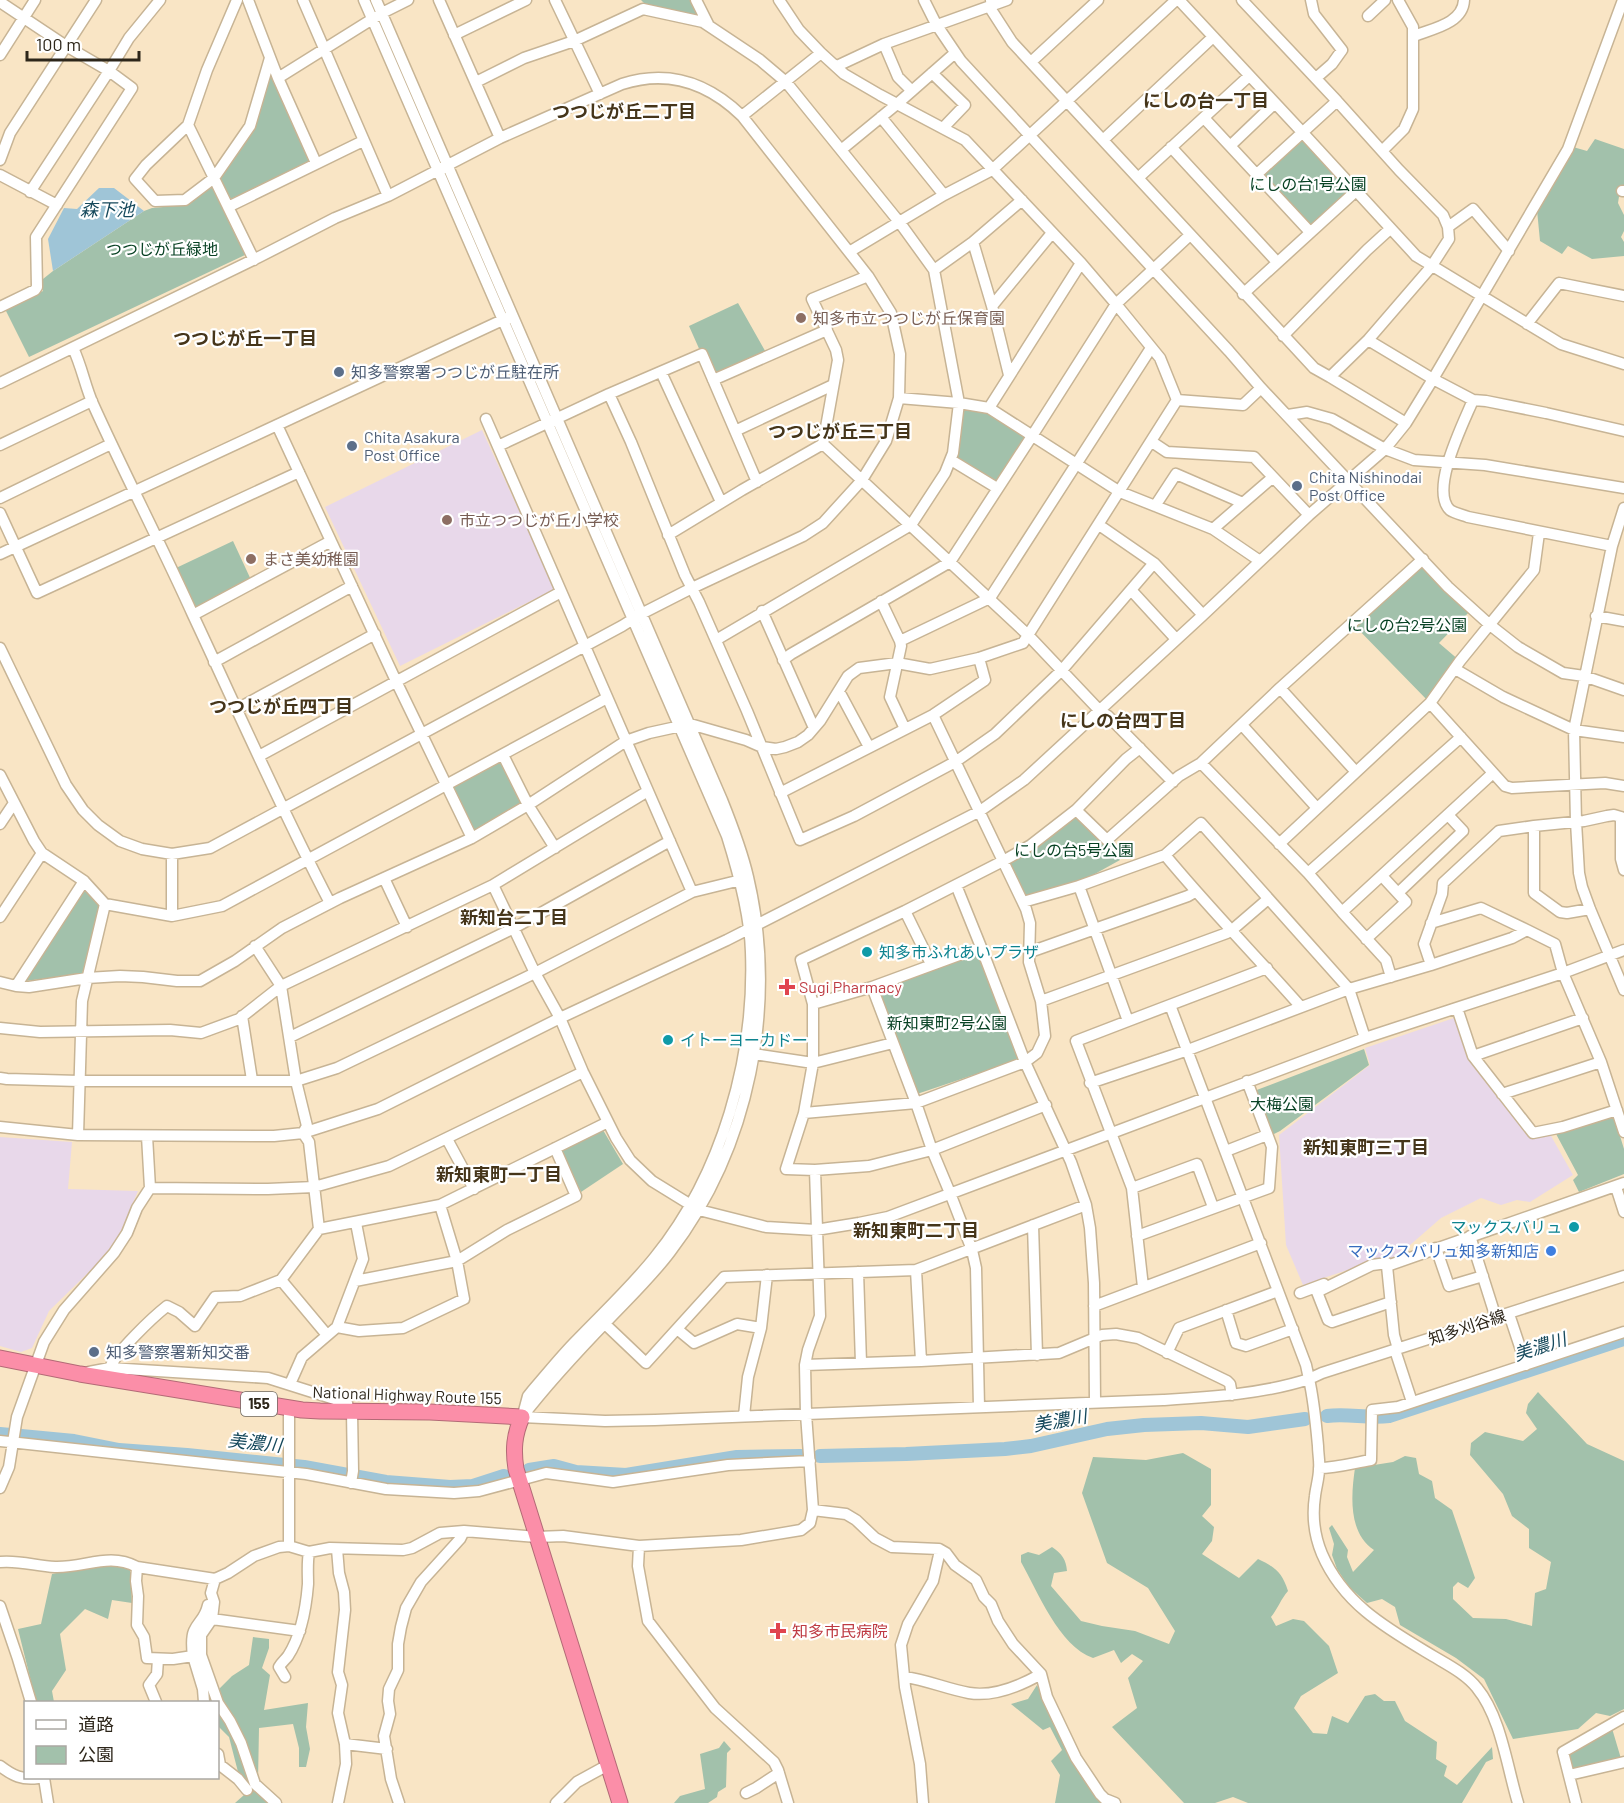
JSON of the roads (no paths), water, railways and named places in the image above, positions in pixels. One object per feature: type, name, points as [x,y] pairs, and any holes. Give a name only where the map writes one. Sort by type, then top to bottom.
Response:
[{"type":"highway","name":"National Highway Route 155","points":[[0,1358],[80,1374],[320,1412],[430,1412],[522,1417],[515,1436],[516,1469],[620,1803]]},
{"type":"street","points":[[0,55],[35,0]]},
{"type":"street","points":[[0,160],[10,133],[96,0]]},
{"type":"street","points":[[30,192],[110,71],[129,38],[160,0]]},
{"type":"street","points":[[237,0],[207,70],[188,125],[146,165],[135,179],[155,201],[185,200],[214,178],[250,126],[270,58]]},
{"type":"street","points":[[248,0],[278,78],[316,163]]},
{"type":"street","points":[[303,0],[388,196]]},
{"type":"street","points":[[364,0],[377,16],[685,726],[735,833],[761,982],[754,1054],[741,1109],[727,1153],[694,1207],[671,1251],[650,1277],[544,1388],[522,1417]]},
{"type":"street","points":[[376,0],[377,16]]},
{"type":"street","points":[[278,78],[377,16],[408,0]]},
{"type":"street","points":[[439,0],[500,138]]},
{"type":"street","points":[[454,35],[526,0]]},
{"type":"street","points":[[555,0],[600,94]]},
{"type":"street","points":[[696,0],[708,24]]},
{"type":"street","points":[[779,0],[800,30],[821,53],[852,78],[965,140],[1081,263],[1116,304],[1160,358],[1177,400]]},
{"type":"street","points":[[924,0],[955,53],[1029,136],[1448,587],[1490,625],[1518,646],[1563,673],[1584,676],[1624,690]]},
{"type":"street","points":[[837,66],[884,44],[992,2],[1007,0]]},
{"type":"street","points":[[1031,62],[1098,0]]},
{"type":"street","points":[[849,252],[944,195],[992,170],[1177,0],[1304,133],[1416,256],[1480,297],[1561,344],[1624,364]]},
{"type":"street","points":[[1311,0],[1314,14],[1342,50],[1332,64],[1316,78]]},
{"type":"street","points":[[1368,16],[1384,0]]},
{"type":"street","points":[[1414,36],[1439,27],[1456,17],[1464,7],[1464,0]]},
{"type":"street","points":[[1382,151],[1404,129],[1413,109],[1413,27],[1400,1]]},
{"type":"street","points":[[0,1127],[78,1135],[274,1136],[303,1133],[378,1108],[560,1018],[727,940],[980,811],[1024,780],[1100,711],[1309,515],[1384,449],[1406,423],[1568,149],[1621,1]]},
{"type":"street","points":[[0,2],[66,46],[110,71],[132,88],[36,237],[37,287],[0,307]]},
{"type":"street","points":[[992,2],[992,10],[1004,32],[1243,294],[1314,368],[1406,423]]},
{"type":"street","points":[[1248,2],[1399,170],[1443,215],[1448,227],[1449,239],[1431,267],[1368,340],[1330,376]]},
{"type":"street","points":[[476,81],[524,58],[574,41],[641,4],[708,24],[786,81],[900,223],[934,270],[959,403],[954,453],[945,473],[911,525],[716,640]]},
{"type":"street","points":[[1103,140],[1213,37]]},
{"type":"street","points":[[884,44],[898,77],[912,91]]},
{"type":"street","points":[[742,116],[821,53]]},
{"type":"street","points":[[841,150],[955,53]]},
{"type":"street","points":[[932,73],[965,105],[943,128]]},
{"type":"street","points":[[1138,178],[1249,76]]},
{"type":"street","points":[[0,383],[254,260],[335,218],[388,196],[500,138],[635,80],[663,77],[704,88],[720,96],[742,116],[868,276],[891,314],[900,354],[899,398],[886,441],[862,480],[823,523],[802,536],[637,616],[210,848],[172,854],[142,849],[120,841],[98,825],[83,810],[66,785],[0,648]]},
{"type":"street","points":[[1257,174],[1304,133],[1337,100]]},
{"type":"street","points":[[1230,146],[1275,103]]},
{"type":"street","points":[[881,117],[944,195]]},
{"type":"street","points":[[1204,118],[1311,232]]},
{"type":"street","points":[[188,125],[254,260]]},
{"type":"street","points":[[228,207],[363,141]]},
{"type":"street","points":[[1171,147],[1277,262]]},
{"type":"street","points":[[0,175],[57,205]]},
{"type":"street","points":[[1243,294],[1356,191]]},
{"type":"street","points":[[934,270],[973,242],[1022,200]]},
{"type":"street","points":[[1448,227],[1473,209],[1509,251]]},
{"type":"street","points":[[1283,336],[1390,229]]},
{"type":"street","points":[[992,306],[1052,233]]},
{"type":"street","points":[[783,660],[950,561],[1116,304],[1190,235]]},
{"type":"street","points":[[973,242],[1009,375]]},
{"type":"street","points":[[989,408],[1081,263]]},
{"type":"street","points":[[823,444],[838,360],[836,350],[812,299],[868,276]]},
{"type":"street","points":[[1527,324],[1559,283],[1624,296]]},
{"type":"street","points":[[0,554],[508,318]]},
{"type":"street","points":[[713,380],[827,330]]},
{"type":"street","points":[[1368,340],[1473,400],[1546,413],[1624,431]]},
{"type":"street","points":[[73,348],[92,401],[111,444],[330,903]]},
{"type":"street","points":[[900,641],[990,598],[1151,348]]},
{"type":"street","points":[[498,446],[702,354],[757,482]]},
{"type":"street","points":[[661,372],[721,502]]},
{"type":"street","points":[[735,430],[833,386]]},
{"type":"street","points":[[1177,400],[1244,405],[1261,388]]},
{"type":"street","points":[[609,394],[800,840],[854,816],[955,762],[995,734],[1062,670],[1154,563]]},
{"type":"street","points":[[899,398],[989,408],[1120,492],[1214,529],[1260,561]]},
{"type":"street","points":[[0,982],[29,987],[87,978],[143,977],[196,982],[204,980],[282,928],[330,903],[472,838],[626,741],[649,733],[685,726],[746,740],[762,747],[776,749],[785,747],[798,742],[814,728],[848,676],[859,668],[897,663],[930,669],[979,658],[1023,643],[1177,400]]},
{"type":"street","points":[[1473,400],[1447,463],[1443,497],[1450,510],[1468,517],[1524,527],[1539,533],[1612,546]]},
{"type":"street","points":[[0,446],[92,401]]},
{"type":"street","points":[[1288,415],[1307,412],[1332,419],[1384,449],[1414,460],[1485,465],[1624,488]]},
{"type":"street","points":[[486,419],[692,892]]},
{"type":"street","points":[[277,425],[472,838]]},
{"type":"street","points":[[1152,442],[1167,452],[1254,457],[1309,515]]},
{"type":"street","points":[[0,498],[111,444]]},
{"type":"street","points":[[823,444],[990,598],[1173,782]]},
{"type":"street","points":[[668,535],[823,444]]},
{"type":"street","points":[[951,460],[997,488]]},
{"type":"street","points":[[0,513],[37,593],[299,472]]},
{"type":"street","points":[[1155,506],[1176,474],[1243,503]]},
{"type":"street","points":[[1214,529],[1272,478]]},
{"type":"street","points":[[1624,508],[1612,546],[1596,616],[1574,730],[1579,873],[1590,909],[1624,990]]},
{"type":"street","points":[[1099,525],[1154,563],[1203,615]]},
{"type":"street","points":[[1279,844],[1430,703],[1534,570],[1539,533]]},
{"type":"street","points":[[193,615],[331,541]]},
{"type":"street","points":[[1076,810],[1107,840],[1179,776],[1201,763],[1423,559]]},
{"type":"street","points":[[214,662],[352,586]]},
{"type":"street","points":[[1131,590],[1176,639]]},
{"type":"street","points":[[259,756],[561,592]]},
{"type":"street","points":[[881,601],[901,646],[890,697],[905,729]]},
{"type":"street","points":[[762,611],[814,728]]},
{"type":"street","points":[[1596,616],[1624,621]]},
{"type":"street","points":[[237,709],[375,634]]},
{"type":"street","points":[[780,793],[933,715],[986,680],[979,658]]},
{"type":"street","points":[[1455,669],[1503,697],[1574,730],[1624,737]]},
{"type":"street","points":[[1280,688],[1356,772]]},
{"type":"street","points":[[839,691],[869,747]]},
{"type":"street","points":[[0,775],[42,853],[84,881],[105,904],[172,916],[222,906],[607,698]]},
{"type":"street","points":[[1430,703],[1505,786],[1512,788],[1605,783],[1624,786]]},
{"type":"street","points":[[804,1113],[916,1103],[1025,1062],[1036,1053],[1045,1036],[1041,1001],[1029,962],[1030,923],[1023,902],[933,715]]},
{"type":"street","points":[[1242,725],[1317,808]]},
{"type":"street","points":[[1308,873],[1461,737]]},
{"type":"street","points":[[1046,1105],[932,1150],[869,1166],[815,1170],[786,1169],[804,1113],[813,1063],[813,1004],[801,960],[905,911],[1030,845],[1076,810],[1140,747]]},
{"type":"street","points":[[503,755],[528,804],[555,848]]},
{"type":"street","points":[[1201,763],[1308,873],[1386,960],[1391,977]]},
{"type":"street","points":[[1342,912],[1493,773]]},
{"type":"street","points":[[0,1028],[40,1032],[170,1030],[201,1034],[242,1016],[281,986],[493,885],[648,791]]},
{"type":"street","points":[[0,824],[14,802]]},
{"type":"street","points":[[1398,892],[1463,831],[1448,815]]},
{"type":"street","points":[[1431,965],[1424,944],[1442,894],[1443,883],[1499,831],[1607,816],[1622,817],[1621,859],[1624,870]]},
{"type":"street","points":[[1023,902],[1078,886],[1165,855],[1200,823],[1349,989],[1365,1038]]},
{"type":"street","points":[[1534,826],[1534,892],[1560,912],[1590,909]]},
{"type":"street","points":[[290,1037],[514,928],[670,840]]},
{"type":"street","points":[[0,917],[42,853]]},
{"type":"street","points":[[172,854],[172,916]]},
{"type":"street","points":[[1165,855],[1301,1007]]},
{"type":"street","points":[[1366,939],[1406,902],[1382,876]]},
{"type":"street","points":[[384,878],[407,927]]},
{"type":"street","points":[[0,1078],[79,1081],[296,1081],[337,1068],[535,973],[692,892],[744,879]]},
{"type":"street","points":[[16,986],[84,881]]},
{"type":"street","points":[[493,885],[535,973],[560,1018],[608,1122],[623,1149],[639,1170],[651,1181],[694,1207],[766,1227],[816,1230],[888,1217],[1365,1038],[1563,973],[1624,950]]},
{"type":"street","points":[[956,885],[1025,1062],[1078,1179],[1086,1206],[1093,1259],[1095,1402]]},
{"type":"street","points":[[1078,886],[1128,1020]]},
{"type":"street","points":[[1029,952],[1196,892]]},
{"type":"street","points":[[1041,1001],[1232,930],[1268,899]]},
{"type":"street","points":[[78,1135],[82,1001],[105,904]]},
{"type":"street","points":[[1431,923],[1481,908],[1555,944],[1563,973],[1601,1062],[1624,1132]]},
{"type":"street","points":[[905,911],[931,964]]},
{"type":"street","points":[[522,1417],[528,1396],[532,1391],[655,1257],[694,1207],[733,1108],[741,1074],[748,1020],[752,926]]},
{"type":"street","points":[[1090,1082],[1188,1050],[1349,989],[1431,965],[1512,938],[1527,930]]},
{"type":"street","points":[[255,946],[281,986],[296,1081],[307,1126],[303,1133]]},
{"type":"street","points":[[813,1004],[872,987],[981,947]]},
{"type":"street","points":[[1143,1287],[1132,1188],[1076,1041],[1267,968]]},
{"type":"street","points":[[872,987],[932,1150],[972,1250],[976,1268],[979,1407]]},
{"type":"street","points":[[1170,1005],[1310,1379],[1319,1468],[1313,1512],[1315,1535],[1323,1556],[1343,1589],[1370,1617],[1450,1667],[1476,1686],[1484,1696],[1496,1725],[1518,1803]]},
{"type":"street","points":[[1457,1008],[1473,1056],[1533,1133],[1563,1127],[1617,1110]]},
{"type":"street","points":[[242,1016],[252,1080]]},
{"type":"street","points":[[1473,1056],[1583,1018]]},
{"type":"street","points":[[754,1054],[813,1063],[893,1043]]},
{"type":"street","points":[[1503,1094],[1601,1062]]},
{"type":"street","points":[[150,1188],[314,1187],[389,1166],[583,1072]]},
{"type":"street","points":[[1137,1236],[1269,1188],[1272,1146],[1247,1081]]},
{"type":"street","points":[[110,1368],[118,1355],[153,1317],[167,1306],[195,1326],[215,1297],[240,1296],[281,1280],[319,1229],[440,1205],[608,1122]]},
{"type":"street","points":[[303,1133],[309,1142],[319,1229]]},
{"type":"street","points":[[1226,1151],[1266,1135]]},
{"type":"street","points":[[0,1488],[9,1467],[17,1417],[44,1342],[64,1310],[114,1253],[150,1188],[147,1136]]},
{"type":"street","points":[[447,1139],[474,1189]]},
{"type":"street","points":[[355,1281],[456,1261],[507,1230],[576,1196],[555,1148]]},
{"type":"street","points":[[1132,1188],[1197,1164],[1213,1207]]},
{"type":"street","points":[[0,1562],[22,1561],[58,1567],[110,1560],[127,1562],[137,1568],[215,1579],[228,1574],[264,1551],[289,1546],[309,1552],[337,1549],[403,1550],[412,1548],[440,1533],[464,1531],[537,1537],[570,1536],[639,1546],[741,1540],[801,1530],[810,1523],[813,1510],[805,1365],[820,1316],[815,1170]]},
{"type":"street","points":[[1387,1266],[1620,1185],[1624,1212]]},
{"type":"street","points":[[337,1327],[359,1331],[403,1328],[464,1299],[440,1205]]},
{"type":"street","points":[[605,1324],[646,1363],[724,1277],[916,1270],[1086,1206]]},
{"type":"street","points":[[291,1384],[302,1357],[337,1327],[363,1259],[356,1222]]},
{"type":"street","points":[[1033,1226],[1037,1355]]},
{"type":"street","points":[[1470,1236],[1496,1317]]},
{"type":"street","points":[[1094,1306],[1261,1243]]},
{"type":"street","points":[[1436,1248],[1449,1286],[1483,1276]]},
{"type":"street","points":[[1391,1302],[1332,1322],[1328,1320],[1317,1292],[1372,1265],[1387,1263],[1387,1266],[1391,1302],[1394,1335],[1412,1402]]},
{"type":"street","points":[[916,1270],[921,1361]]},
{"type":"street","points":[[858,1272],[861,1363]]},
{"type":"street","points":[[744,1416],[748,1377],[762,1328],[767,1275]]},
{"type":"street","name":"知多刈谷線","points":[[522,1417],[605,1421],[1186,1399],[1232,1395],[1290,1385],[1310,1379],[1322,1373],[1624,1276]]},
{"type":"street","points":[[281,1280],[327,1335]]},
{"type":"street","points":[[1300,1293],[1327,1283],[1329,1285]]},
{"type":"street","points":[[1167,1353],[1179,1328],[1278,1291]]},
{"type":"street","points":[[1226,1310],[1236,1342],[1246,1346],[1293,1329]]},
{"type":"street","points":[[1509,1314],[1526,1365]]},
{"type":"street","points":[[678,1329],[694,1343],[737,1324],[762,1328]]},
{"type":"street","points":[[1319,1468],[1338,1468],[1349,1463],[1371,1460],[1371,1414],[1624,1332]]},
{"type":"street","points":[[805,1365],[1059,1353],[1109,1334],[1128,1335],[1227,1381],[1230,1384],[1232,1395]]},
{"type":"street","points":[[80,1374],[110,1368],[178,1374],[255,1376],[291,1384],[347,1403],[350,1412],[352,1477]]},
{"type":"street","points":[[289,1408],[289,1546]]},
{"type":"street","points":[[0,1441],[352,1477],[386,1489],[454,1493],[479,1491],[546,1473],[613,1482],[728,1464],[810,1461]]},
{"type":"street","points":[[813,1510],[846,1514],[875,1538],[892,1548],[939,1549],[946,1553],[955,1565],[976,1580],[1013,1644],[1041,1674],[1047,1697],[1076,1758],[1100,1794],[1115,1803]]},
{"type":"street","points":[[399,1803],[394,1791],[384,1736],[390,1714],[388,1694],[398,1670],[398,1644],[406,1608],[421,1582],[460,1539],[464,1531]]},
{"type":"street","points":[[639,1546],[638,1566],[648,1621],[704,1696],[774,1762],[788,1803]]},
{"type":"street","points":[[337,1549],[345,1610],[338,1672],[342,1685],[338,1713],[345,1744],[345,1774],[339,1803]]},
{"type":"street","points":[[923,1803],[920,1764],[905,1687],[901,1645],[904,1634],[933,1581],[939,1549]]},
{"type":"street","points":[[285,1677],[279,1667],[287,1658],[300,1631],[308,1587],[309,1552]]},
{"type":"street","points":[[137,1568],[137,1625],[144,1637],[147,1658],[193,1656]]},
{"type":"street","points":[[204,1701],[203,1689],[193,1656],[193,1632],[206,1614],[215,1579]]},
{"type":"street","points":[[212,1593],[214,1602],[212,1619],[201,1635],[200,1647],[217,1701]]},
{"type":"street","points":[[0,1606],[31,1701]]},
{"type":"street","points":[[212,1619],[300,1631]]},
{"type":"street","points":[[156,1701],[149,1685],[157,1674],[158,1659]]},
{"type":"street","points":[[905,1677],[963,1692],[980,1694],[1018,1685],[1041,1674]]},
{"type":"street","points":[[219,1704],[241,1743],[255,1784],[276,1803]]},
{"type":"street","points":[[1576,1803],[1563,1752],[1624,1717]]},
{"type":"street","points":[[345,1744],[387,1749]]},
{"type":"street","points":[[1569,1775],[1624,1762]]},
{"type":"street","points":[[219,1764],[238,1779],[247,1790]]},
{"type":"street","points":[[556,1803],[577,1782],[608,1765]]},
{"type":"street","points":[[0,1766],[12,1776],[24,1778]]},
{"type":"street","points":[[746,1793],[779,1773]]},
{"type":"street","points":[[44,1779],[48,1803]]},
{"type":"street","points":[[394,1791],[406,1803]]},
{"type":"water","name":"森下池","points":[[99,188],[114,188],[144,211],[53,271],[48,239],[64,208],[77,209]]},
{"type":"waterway","name":"美濃川","points":[[1327,1416],[1389,1416],[1624,1339]]},
{"type":"waterway","name":"美濃川","points":[[820,1456],[1005,1449],[1031,1446],[1107,1429],[1144,1425],[1201,1423],[1248,1427],[1305,1419]]},
{"type":"waterway","name":"美濃川","points":[[0,1434],[74,1441],[119,1450],[304,1467],[386,1482],[450,1487],[473,1486],[504,1476]]},
{"type":"waterway","name":"美濃川","points":[[529,1470],[554,1466],[576,1472],[626,1475],[737,1457],[801,1456]]},
{"type":"place","name":"知多市立つつじが丘保育園","points":[[801,318]]},
{"type":"place","name":"知多警察署つつじが丘駐在所","points":[[339,372]]},
{"type":"place","name":"Chita Asakura Post Office","points":[[352,446]]},
{"type":"place","name":"Chita Nishinodai Post Office","points":[[1297,486]]},
{"type":"place","name":"市立つつじが丘小学校","points":[[447,520]]},
{"type":"place","name":"まさ美幼稚園","points":[[251,559]]},
{"type":"place","name":"知多市ふれあいプラザ","points":[[867,952]]},
{"type":"place","name":"Sugi Pharmacy","points":[[787,987]]},
{"type":"place","name":"イトーヨーカドー","points":[[668,1040]]},
{"type":"place","name":"マックスバリュ","points":[[1574,1227]]},
{"type":"place","name":"マックスバリュ知多新知店","points":[[1551,1251]]},
{"type":"place","name":"知多警察署新知交番","points":[[94,1352]]},
{"type":"place","name":"知多市民病院","points":[[778,1631]]},
{"type":"district","name":"にしの台一丁目","points":[[1206,101]]},
{"type":"district","name":"つつじが丘二丁目","points":[[624,112]]},
{"type":"district","name":"つつじが丘一丁目","points":[[245,339]]},
{"type":"district","name":"つつじが丘三丁目","points":[[840,432]]},
{"type":"district","name":"つつじが丘四丁目","points":[[281,707]]},
{"type":"district","name":"にしの台四丁目","points":[[1123,721]]},
{"type":"district","name":"新知台二丁目","points":[[514,918]]},
{"type":"district","name":"新知東町三丁目","points":[[1366,1148]]},
{"type":"district","name":"新知東町一丁目","points":[[499,1175]]},
{"type":"district","name":"新知東町二丁目","points":[[916,1231]]},
{"type":"park label","name":"にしの台1号公園","points":[[1308,184]]},
{"type":"park label","name":"つつじが丘緑地","points":[[162,249]]},
{"type":"park label","name":"にしの台2号公園","points":[[1407,625]]},
{"type":"park label","name":"にしの台5号公園","points":[[1074,850]]},
{"type":"park label","name":"新知東町2号公園","points":[[947,1023]]},
{"type":"park label","name":"大梅公園","points":[[1282,1104]]}]
